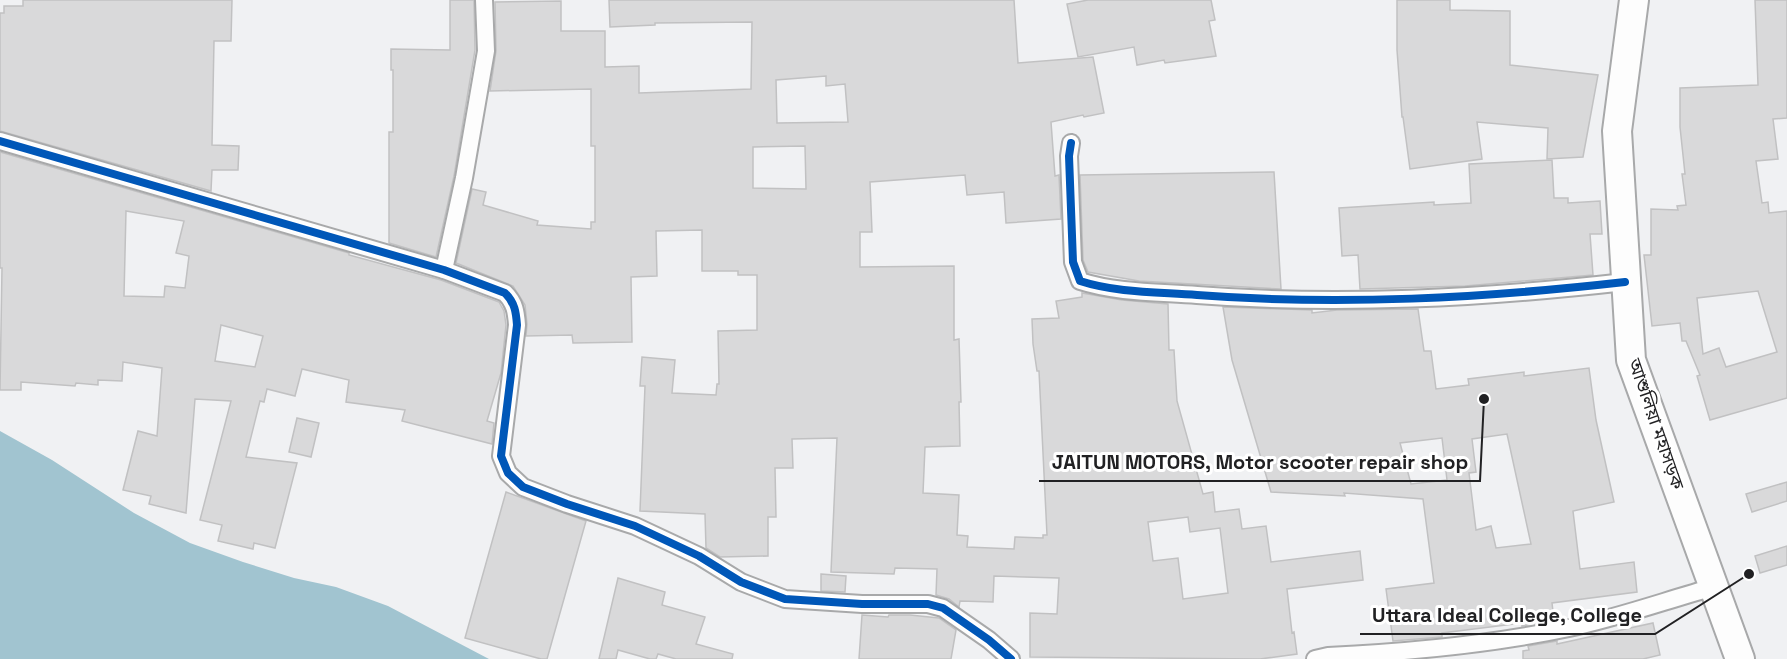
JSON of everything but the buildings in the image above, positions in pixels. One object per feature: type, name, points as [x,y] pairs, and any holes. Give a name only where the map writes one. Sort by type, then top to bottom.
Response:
[{"type":"highway","name":"আশুলিয়া মহাসড়ক","points":[[1634,0],[1617,131],[1631,360],[1740,659]]},
{"type":"street","points":[[444,270],[464,178],[486,51],[484,0]]},
{"type":"street","points":[[0,141],[444,270],[506,293],[516,310],[516,340],[501,456],[508,473],[523,487],[635,526],[699,556],[741,582],[785,599],[862,604],[928,604],[943,608],[989,640],[1011,659]]},
{"type":"street","points":[[1071,143],[1069,156],[1073,262],[1080,281],[1102,288],[1240,299],[1369,302],[1529,293],[1625,282]]},
{"type":"street","points":[[1315,659],[1328,656],[1416,652],[1495,642],[1571,628],[1714,587]]},
{"type":"water","points":[[0,431],[52,460],[134,513],[190,543],[294,578],[336,587],[388,606],[489,659],[0,659]]},
{"type":"cycle path","points":[[0,141],[444,270],[505,293],[511,300],[517,325],[501,456],[508,473],[523,487],[635,526],[699,556],[741,582],[785,599],[862,604],[928,604],[943,608],[989,640],[1011,659]]},
{"type":"cycle path","points":[[1071,143],[1069,156],[1073,262],[1080,281],[1094,285],[1138,291],[1251,298],[1358,300],[1465,296],[1625,282]]},
{"type":"place","name":"JAITUN MOTORS, Motor scooter repair shop","points":[[1484,399]]},
{"type":"place","name":"Uttara Ideal College, College","points":[[1749,574]]}]
